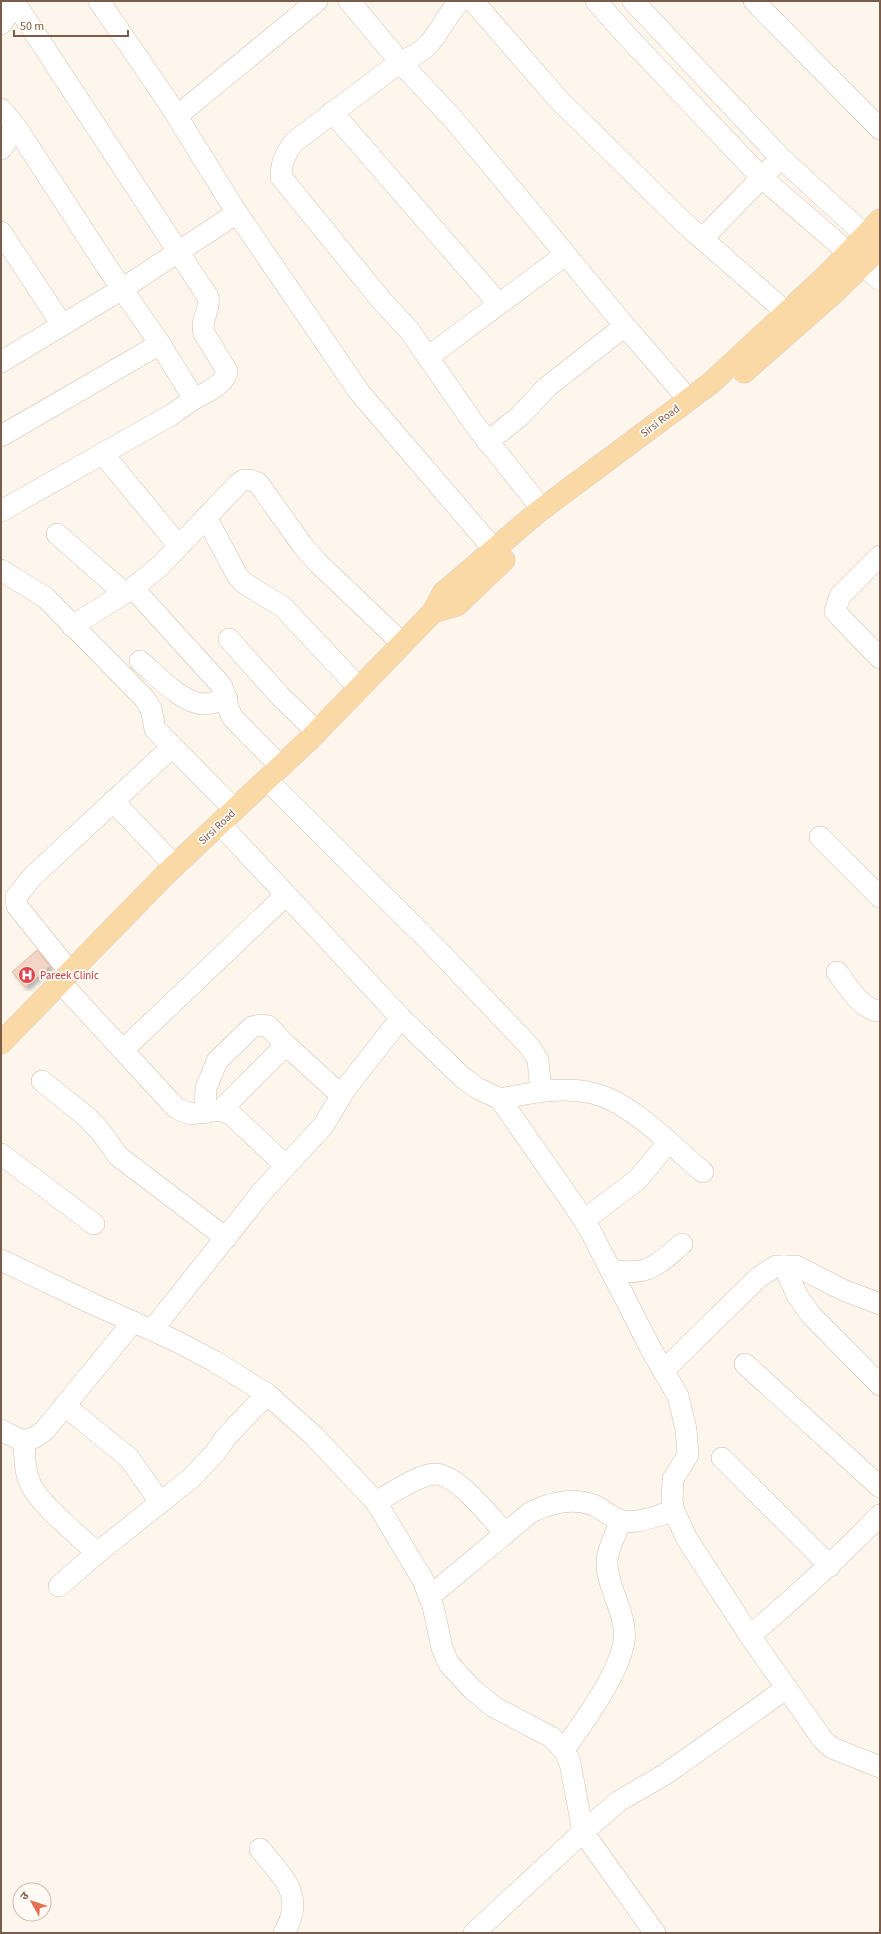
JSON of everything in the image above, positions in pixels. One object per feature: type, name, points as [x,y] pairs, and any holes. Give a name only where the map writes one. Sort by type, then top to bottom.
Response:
[{"type":"main road","name":"Sirsi Road","points":[[1,1043],[175,866],[317,732],[433,612],[457,605],[498,555],[542,509],[710,382],[787,313],[875,243],[880,220]]},
{"type":"main road","name":"Sirsi Road","points":[[498,555],[731,383],[836,291],[855,259]]},
{"type":"street","points":[[98,1],[177,116],[237,213],[360,393],[498,555]]},
{"type":"street","points":[[177,116],[317,1]]},
{"type":"street","points":[[349,1],[400,62],[454,120],[625,326],[688,399]]},
{"type":"street","points":[[460,1],[449,15],[434,40],[417,56],[400,62],[294,142],[286,152],[281,165],[281,177],[377,295],[410,330],[487,442],[542,509]]},
{"type":"street","points":[[473,1],[558,99],[702,239],[787,313]]},
{"type":"street","points":[[596,1],[626,35],[762,177],[880,280]]},
{"type":"street","points":[[754,1],[880,129]]},
{"type":"street","points":[[1,24],[15,2],[208,297],[208,311],[202,321],[202,326],[204,333],[227,371],[226,377],[222,381],[171,415],[1,511]]},
{"type":"street","points":[[626,35],[637,6],[782,158],[875,243]]},
{"type":"street","points":[[668,78],[688,59]]},
{"type":"street","points":[[713,126],[731,105]]},
{"type":"street","points":[[1,109],[16,127],[122,289],[160,344],[194,399]]},
{"type":"street","points":[[332,112],[499,304]]},
{"type":"street","points":[[1,149],[16,127]]},
{"type":"street","points":[[702,239],[782,158]]},
{"type":"street","points":[[3,356],[62,325],[122,289],[237,213]]},
{"type":"street","points":[[1,232],[62,325]]},
{"type":"street","points":[[428,357],[566,255]]},
{"type":"street","points":[[487,442],[520,416],[547,387],[625,326]]},
{"type":"street","points":[[1,436],[160,344]]},
{"type":"street","points":[[103,454],[179,546]]},
{"type":"street","points":[[72,626],[128,590],[160,566],[228,493],[244,480],[250,480],[258,483],[303,546],[318,563],[402,643]]},
{"type":"street","points":[[206,517],[238,576],[244,583],[283,607],[359,688]]},
{"type":"street","points":[[57,534],[128,590],[221,685],[227,699],[228,711],[274,773],[433,945],[530,1047],[538,1060],[541,1091]]},
{"type":"street","points":[[880,556],[840,596],[836,611],[880,658]]},
{"type":"street","points":[[1,570],[46,598],[149,703],[155,729],[172,746],[227,817],[285,896],[401,1018],[462,1078],[478,1088],[500,1098],[584,1220],[678,1396],[686,1429],[688,1455],[674,1479],[672,1501],[674,1511],[687,1539],[750,1636],[823,1740],[832,1748],[880,1767]]},
{"type":"street","points":[[229,639],[280,696],[317,732]]},
{"type":"street","points":[[140,661],[183,698],[204,704],[227,699]]},
{"type":"street","points":[[172,746],[32,877],[16,897],[17,906],[65,977],[123,1050],[176,1108],[190,1114],[213,1111],[232,1115],[286,1166]]},
{"type":"street","points":[[113,801],[175,866]]},
{"type":"street","points":[[820,837],[880,897]]},
{"type":"street","points":[[123,1050],[285,896]]},
{"type":"street","points":[[836,972],[864,1005],[880,1012]]},
{"type":"street","points":[[1,1430],[24,1441],[33,1440],[44,1431],[65,1406],[226,1238],[262,1192],[323,1126],[341,1095],[401,1018]]},
{"type":"street","points":[[213,1111],[206,1088],[217,1061],[252,1028],[260,1025],[268,1026],[286,1045],[341,1095]]},
{"type":"street","points":[[213,1111],[286,1045]]},
{"type":"street","points":[[42,1081],[88,1118],[122,1159],[226,1238]]},
{"type":"street","points":[[500,1098],[541,1091],[573,1090],[608,1098],[630,1111],[703,1172]]},
{"type":"street","points":[[584,1220],[637,1180],[668,1143]]},
{"type":"street","points":[[1,1154],[94,1224]]},
{"type":"street","points":[[611,1270],[631,1273],[640,1272],[662,1261],[682,1244]]},
{"type":"street","points":[[1,1260],[143,1326],[214,1361],[267,1394],[314,1436],[376,1502],[423,1580],[429,1596],[442,1648],[449,1664],[473,1690],[494,1707],[551,1737],[564,1750],[570,1763],[583,1832],[655,1933]]},
{"type":"street","points":[[664,1371],[759,1277],[776,1266],[796,1266],[843,1290],[880,1304]]},
{"type":"street","points":[[784,1266],[797,1295],[811,1315],[880,1385]]},
{"type":"street","points":[[745,1364],[880,1487]]},
{"type":"street","points":[[59,1586],[97,1553],[190,1479],[226,1437],[267,1394]]},
{"type":"street","points":[[65,1406],[129,1458],[160,1502]]},
{"type":"street","points":[[24,1441],[25,1466],[32,1486],[40,1498],[97,1553]]},
{"type":"street","points":[[722,1458],[830,1566]]},
{"type":"street","points":[[376,1502],[419,1478],[434,1474],[447,1477],[460,1486],[505,1533]]},
{"type":"street","points":[[429,1596],[531,1512],[547,1504],[566,1501],[593,1504],[621,1521],[636,1522],[674,1511]]},
{"type":"street","points":[[750,1636],[830,1566],[880,1515]]},
{"type":"street","points":[[564,1750],[601,1695],[619,1657],[624,1640],[623,1624],[609,1577],[607,1560],[621,1521]]},
{"type":"street","points":[[474,1933],[583,1832],[619,1801],[664,1775],[787,1688]]},
{"type":"street","points":[[260,1850],[289,1884],[294,1897],[292,1917],[284,1933]]},
{"type":"building","points":[[37,950],[50,966],[25,987],[12,972]]},
{"type":"place","name":"Pareek Clinic","points":[[27,975]]}]
